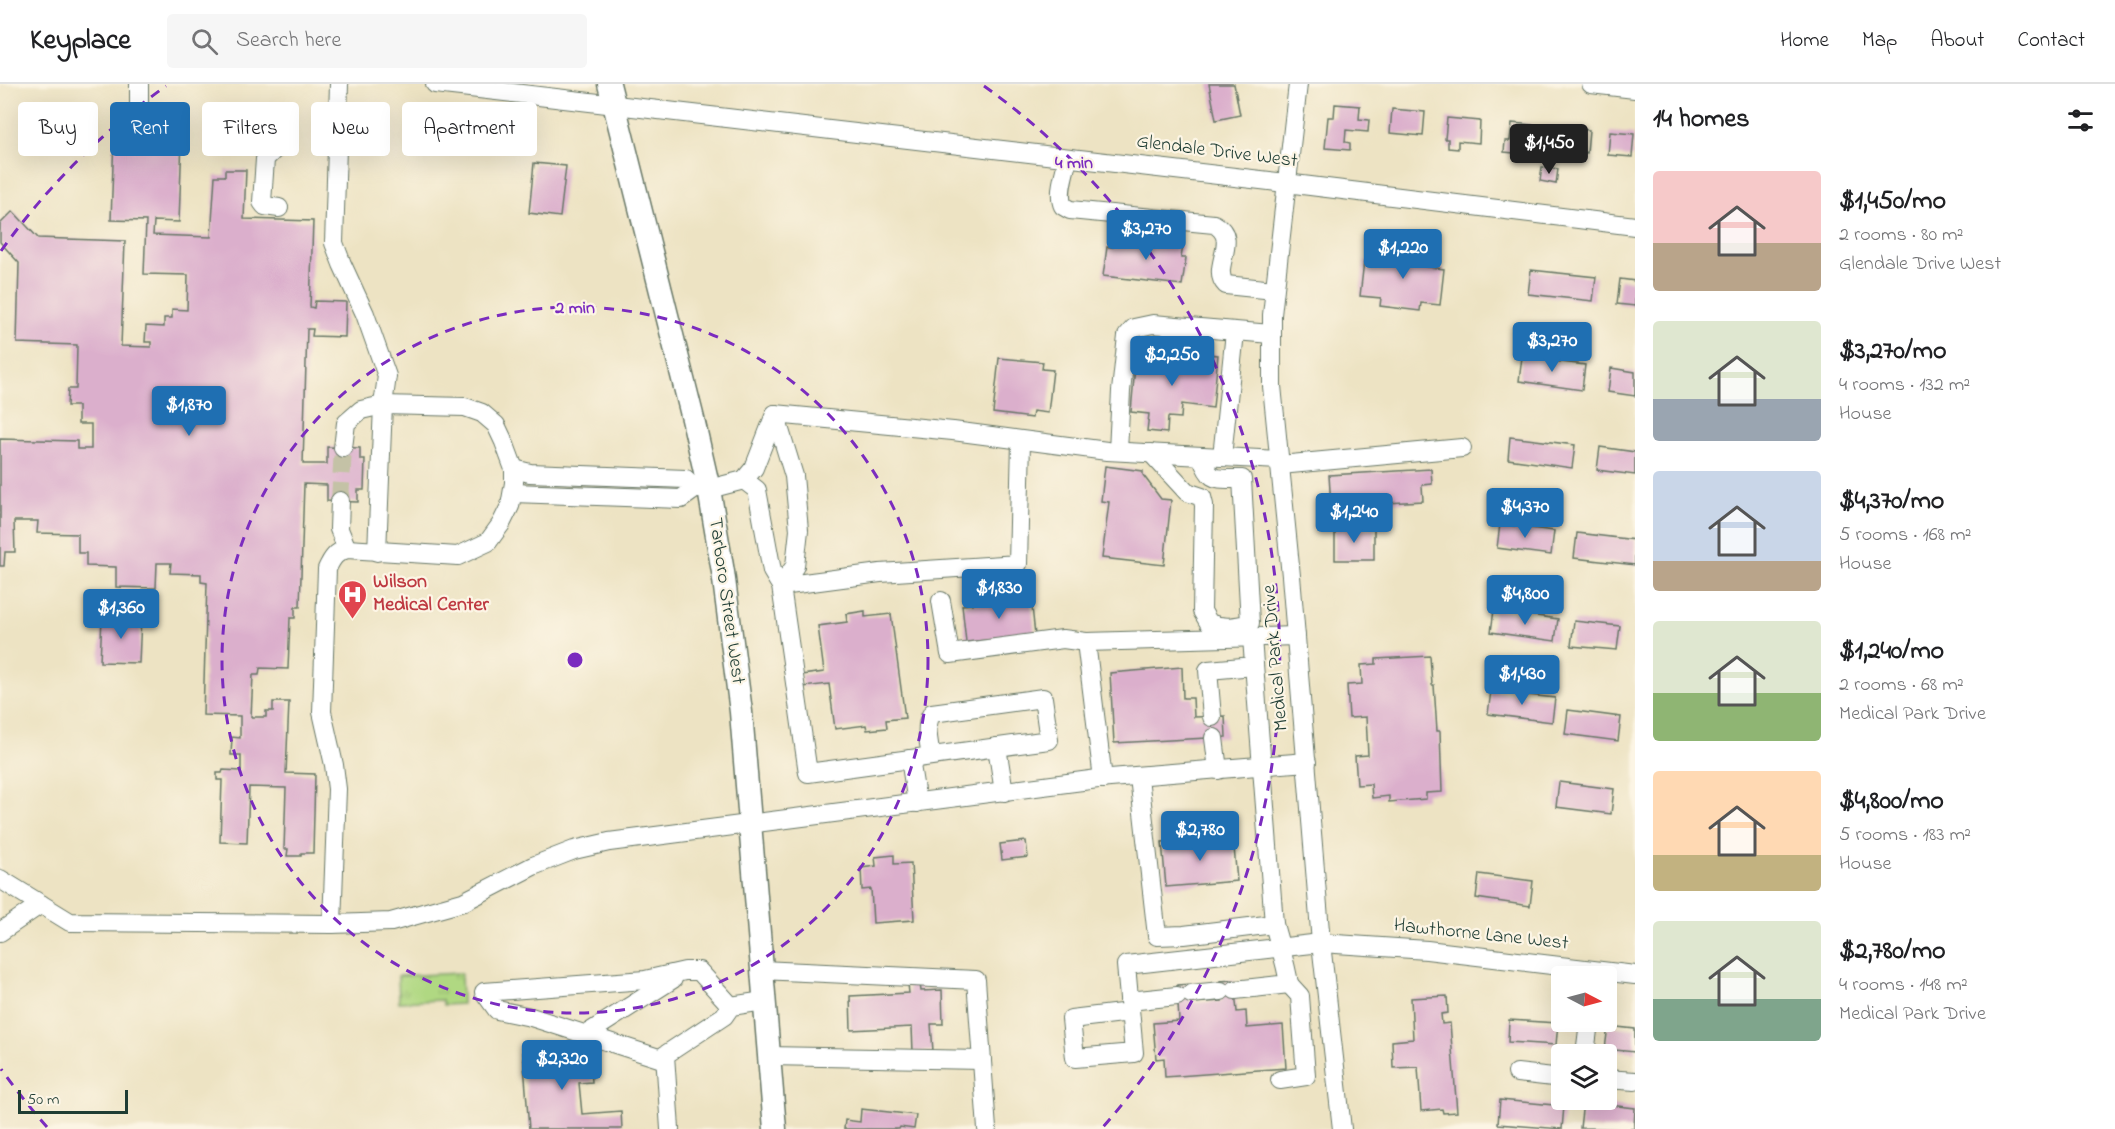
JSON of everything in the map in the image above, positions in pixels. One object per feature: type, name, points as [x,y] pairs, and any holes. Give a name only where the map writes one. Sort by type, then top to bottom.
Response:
[{"type":"main road","name":"Tarboro Street West","points":[[613,95],[702,489],[734,647],[751,825],[775,1129]]},
{"type":"street","points":[[139,84],[139,102]]},
{"type":"street","points":[[339,84],[329,125],[334,243],[365,314],[387,376],[383,405],[377,552]]},
{"type":"street","name":"Glendale Drive West","points":[[435,84],[613,95],[1068,158],[1635,226]]},
{"type":"street","name":"Medical Park Drive","points":[[1298,84],[1274,290],[1271,334],[1272,386],[1296,636],[1321,943],[1342,1129]]},
{"type":"street","points":[[1591,84],[1635,89]]},
{"type":"street","points":[[268,156],[265,159],[262,202],[265,206],[279,208]]},
{"type":"street","points":[[1068,158],[1061,201],[1070,210],[1214,224],[1223,229],[1227,236],[1221,274],[1222,282],[1226,285],[1274,290]]},
{"type":"street","points":[[1118,451],[1127,336],[1134,327],[1153,324],[1271,334]]},
{"type":"street","points":[[1222,458],[1235,332]]},
{"type":"street","points":[[332,924],[337,789],[322,712],[327,569],[331,559],[338,551],[348,549],[458,556],[488,542],[501,524],[510,506],[513,493],[513,469],[496,425],[482,413],[465,407],[383,405],[361,410],[346,423],[343,448]]},
{"type":"street","points":[[513,493],[681,499],[702,489],[744,480],[754,468],[775,414]]},
{"type":"street","points":[[775,414],[953,431],[1118,451],[1280,462],[1462,448]]},
{"type":"street","points":[[775,414],[794,476],[799,530],[795,566],[781,585]]},
{"type":"street","points":[[781,585],[880,573],[1018,564],[1021,441]]},
{"type":"street","points":[[1151,453],[1187,492],[1202,498],[1204,505],[1202,611],[1209,623],[1221,628],[1237,627],[1250,623],[1242,479],[1214,478],[1207,474],[1201,456]]},
{"type":"street","points":[[513,469],[531,473],[686,479],[702,489]]},
{"type":"street","points":[[744,480],[757,490],[772,571],[781,585],[808,773],[1049,740],[1043,698],[933,713],[928,719],[927,727],[931,756]]},
{"type":"street","points":[[339,501],[339,529],[348,549]]},
{"type":"street","points":[[941,602],[950,654],[1063,639],[1086,642],[1296,636]]},
{"type":"street","points":[[1252,638],[1274,924],[1289,984],[1300,996],[1306,1076],[1280,1080]]},
{"type":"street","points":[[1206,639],[1212,717]]},
{"type":"street","points":[[1086,642],[1103,778]]},
{"type":"street","points":[[1208,670],[1254,666]]},
{"type":"street","points":[[1214,738],[1218,770]]},
{"type":"street","points":[[997,747],[1004,792]]},
{"type":"street","points":[[910,759],[917,803]]},
{"type":"street","points":[[0,879],[70,922],[332,924],[391,922],[463,902],[533,866],[586,847],[652,836],[1103,778],[1139,777],[1307,762]]},
{"type":"street","points":[[1139,777],[1157,936],[1274,924]]},
{"type":"street","points":[[0,932],[41,904]]},
{"type":"street","points":[[1230,928],[1233,954]]},
{"type":"street","points":[[1184,934],[1185,959]]},
{"type":"street","name":"Hawthorne Lane West","points":[[1289,984],[1184,995],[1130,1006],[1126,965],[1321,943],[1427,951],[1551,967]]},
{"type":"street","points":[[761,970],[976,980],[987,1129]]},
{"type":"street","points":[[665,1060],[531,1017],[497,1010],[484,992],[645,980],[685,971],[699,971],[731,1006]]},
{"type":"street","points":[[585,1035],[685,971]]},
{"type":"street","name":"Hawthorne Lane West","points":[[1617,974],[1635,975]]},
{"type":"street","points":[[670,1129],[665,1055],[724,1016],[731,1006],[764,1001]]},
{"type":"street","points":[[768,1056],[982,1060]]},
{"type":"street","points":[[1517,1073],[1551,1077]]},
{"type":"street","points":[[1617,1080],[1635,1081]]},
{"type":"green space","points":[[461,973],[462,1004],[443,1005],[442,1000],[399,1002],[398,976]]},
{"type":"building","points":[[1209,84],[1234,84],[1240,115],[1216,120]]},
{"type":"building","points":[[1335,104],[1360,106],[1359,119],[1369,120],[1368,132],[1346,130],[1345,142],[1350,143],[1350,150],[1325,148],[1328,117],[1334,117]]},
{"type":"building","points":[[1392,109],[1425,112],[1423,136],[1390,133]]},
{"type":"building","points":[[1447,118],[1480,121],[1479,143],[1458,141],[1458,149],[1448,148],[1448,139],[1445,139]]},
{"type":"building","points":[[1512,123],[1532,125],[1529,150],[1514,149],[1514,153],[1504,152],[1505,141],[1510,141]]},
{"type":"building","points":[[1545,126],[1589,130],[1587,153],[1543,149]]},
{"type":"building","points":[[1610,132],[1634,134],[1632,157],[1608,155]]},
{"type":"building","points":[[113,156],[181,156],[179,222],[154,221],[153,235],[211,237],[215,176],[225,176],[225,170],[246,170],[244,219],[313,221],[310,307],[314,308],[315,301],[346,302],[345,337],[312,336],[313,329],[307,329],[303,464],[327,464],[327,447],[360,448],[360,459],[365,459],[364,490],[358,490],[358,502],[327,501],[327,485],[304,484],[300,607],[295,607],[295,618],[290,618],[288,669],[260,668],[259,675],[253,675],[251,717],[266,717],[266,711],[273,711],[273,702],[289,702],[286,773],[315,774],[313,853],[287,856],[288,849],[284,849],[286,788],[249,787],[247,843],[220,842],[222,780],[217,780],[217,773],[222,773],[223,770],[241,771],[241,755],[231,755],[232,737],[240,738],[240,716],[203,715],[207,583],[201,582],[201,574],[170,573],[171,563],[157,563],[156,588],[116,587],[116,567],[86,566],[86,553],[78,553],[78,534],[37,533],[38,521],[14,521],[15,552],[5,552],[4,566],[0,566],[0,439],[77,441],[77,449],[91,449],[91,424],[78,424],[78,406],[67,406],[68,389],[76,389],[77,345],[17,343],[19,263],[0,242],[0,224],[13,211],[38,238],[125,241],[121,346],[151,347],[151,342],[145,342],[146,326],[164,327],[164,318],[172,318],[172,309],[187,310],[188,275],[144,274],[146,221],[111,220]]},
{"type":"building","points":[[534,163],[566,166],[560,217],[529,213]]},
{"type":"building","points":[[1542,167],[1558,169],[1556,184],[1540,181]]},
{"type":"building","points":[[1151,237],[1170,239],[1170,244],[1183,246],[1181,258],[1186,258],[1182,285],[1103,276],[1107,247],[1113,247],[1114,239],[1151,243]]},
{"type":"building","points":[[1400,242],[1415,243],[1414,255],[1423,256],[1422,266],[1444,269],[1440,305],[1421,303],[1420,311],[1380,306],[1381,298],[1360,296],[1364,261],[1388,264],[1390,248],[1399,249]]},
{"type":"building","points":[[1531,270],[1596,277],[1593,301],[1528,294]]},
{"type":"building","points":[[1620,279],[1635,281],[1635,306],[1617,304]]},
{"type":"building","points":[[1136,354],[1206,362],[1207,354],[1218,355],[1213,408],[1182,404],[1181,418],[1168,417],[1167,433],[1147,431],[1149,414],[1131,412]]},
{"type":"building","points":[[1522,357],[1585,365],[1582,390],[1519,381]]},
{"type":"building","points":[[999,358],[1043,362],[1042,369],[1053,370],[1048,413],[1033,411],[1032,418],[993,413]]},
{"type":"building","points":[[1611,368],[1635,372],[1635,396],[1608,392]]},
{"type":"building","points":[[1510,437],[1575,445],[1572,468],[1508,459]]},
{"type":"building","points":[[1600,447],[1635,452],[1635,475],[1597,470]]},
{"type":"building","points":[[1105,466],[1143,471],[1143,475],[1161,499],[1171,500],[1164,565],[1102,558],[1109,502],[1101,501]]},
{"type":"building","points":[[1431,469],[1432,484],[1422,485],[1423,501],[1331,506],[1329,475]]},
{"type":"building","points":[[1500,524],[1554,531],[1551,555],[1497,548]]},
{"type":"building","points":[[1335,528],[1374,528],[1374,560],[1335,560]]},
{"type":"building","points":[[1577,533],[1635,540],[1635,565],[1574,558]]},
{"type":"building","points":[[1031,597],[1035,635],[966,642],[962,605]]},
{"type":"building","points":[[1494,610],[1558,619],[1555,641],[1491,632]]},
{"type":"building","points":[[865,611],[865,617],[891,614],[905,718],[886,720],[887,728],[867,730],[866,725],[835,729],[829,684],[803,687],[802,675],[824,672],[818,626],[847,622],[846,614]]},
{"type":"building","points":[[102,617],[141,618],[139,663],[100,662]]},
{"type":"building","points":[[1574,621],[1620,626],[1617,650],[1571,646]]},
{"type":"building","points":[[1430,656],[1437,731],[1440,731],[1442,792],[1426,793],[1426,799],[1389,802],[1389,796],[1372,798],[1371,784],[1357,785],[1355,756],[1368,755],[1366,717],[1349,718],[1347,685],[1362,684],[1361,665],[1376,664],[1376,659]]},
{"type":"building","points":[[1182,667],[1183,698],[1193,698],[1194,717],[1225,716],[1226,737],[1114,743],[1110,673]]},
{"type":"building","points":[[1491,691],[1555,698],[1552,722],[1488,714]]},
{"type":"building","points":[[1568,710],[1621,717],[1618,741],[1565,734]]},
{"type":"building","points":[[1559,782],[1614,789],[1611,814],[1556,807]]},
{"type":"building","points":[[1233,836],[1237,881],[1166,887],[1162,842]]},
{"type":"building","points":[[1026,841],[1028,857],[1002,860],[1000,844]]},
{"type":"building","points":[[894,855],[894,864],[911,863],[914,920],[873,923],[871,889],[862,890],[861,868],[876,866],[875,857]]},
{"type":"building","points":[[1479,874],[1533,881],[1530,906],[1476,898]]},
{"type":"building","points":[[1234,980],[1237,1012],[1246,1011],[1247,1028],[1283,1025],[1286,1068],[1165,1077],[1164,1058],[1156,1059],[1153,1023],[1179,1021],[1177,985],[1191,984],[1192,1003],[1222,1001],[1220,981]]},
{"type":"building","points":[[908,984],[920,984],[921,991],[942,990],[943,1024],[931,1024],[933,1051],[913,1052],[912,1027],[851,1030],[850,996],[909,993]]},
{"type":"building","points":[[1447,996],[1448,1013],[1441,1014],[1442,1024],[1450,1023],[1457,1112],[1443,1113],[1442,1109],[1421,1111],[1418,1067],[1393,1068],[1392,1041],[1413,1039],[1411,998]]},
{"type":"building","points":[[1509,1020],[1551,1023],[1551,1032],[1557,1032],[1556,1044],[1508,1042]]},
{"type":"building","points":[[1617,1027],[1635,1029],[1635,1052],[1617,1050],[1617,1044],[1606,1044],[1607,1032],[1617,1032]]},
{"type":"building","points":[[589,1047],[592,1082],[579,1083],[582,1114],[621,1111],[622,1129],[529,1129],[523,1052]]},
{"type":"building","points":[[1500,1100],[1551,1105],[1551,1110],[1564,1110],[1562,1129],[1498,1124]]},
{"type":"building","points":[[1617,1106],[1635,1108],[1634,1129],[1580,1128],[1582,1110],[1617,1110]]},
{"type":"building","points":[[861,1109],[916,1115],[914,1129],[900,1127],[899,1129],[844,1129],[845,1120],[860,1122]]},
{"type":"tunnel","points":[[340,501],[343,448]]},
{"type":"place","name":"Wilson Medical Center","points":[[352,620]]}]
